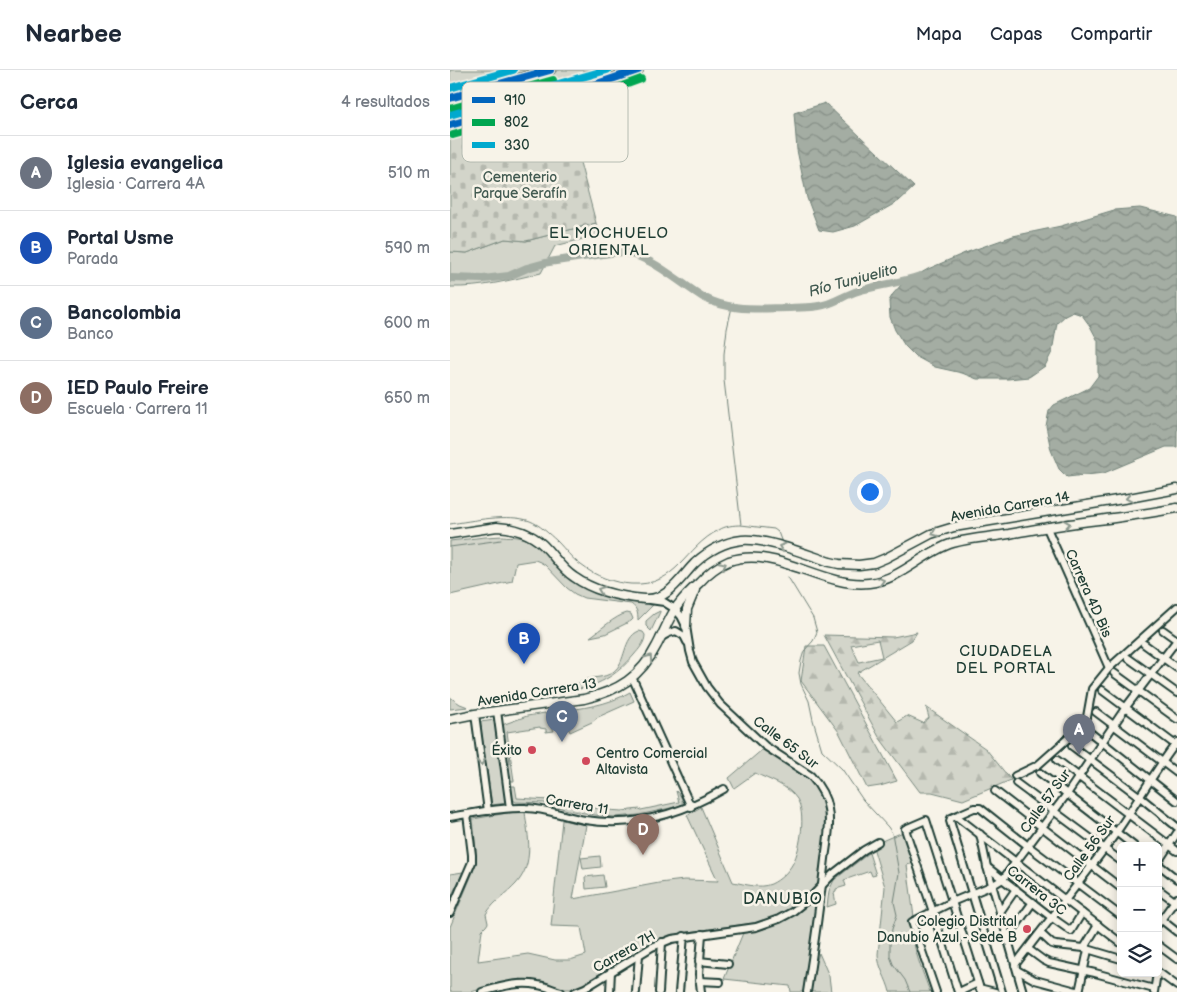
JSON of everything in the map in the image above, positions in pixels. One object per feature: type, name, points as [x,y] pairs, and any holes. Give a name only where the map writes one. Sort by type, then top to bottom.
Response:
[{"type":"highway","points":[[507,82],[550,70]]},
{"type":"highway","points":[[603,82],[638,70]]},
{"type":"main road","name":"Avenida Carrera 14","points":[[649,600],[666,594],[709,552],[736,541],[760,541],[830,562],[859,566],[881,560],[931,534],[954,527],[1177,489]]},
{"type":"main road","name":"Avenida Carrera 14","points":[[675,609],[710,572],[725,563],[735,560],[751,557],[771,560],[843,582],[871,583],[892,577],[932,552],[962,541],[1177,508]]},
{"type":"main road","points":[[450,534],[497,528],[521,531],[540,542],[559,564],[580,581],[610,594],[649,600]]},
{"type":"main road","points":[[686,626],[688,606],[698,583]]},
{"type":"main road","name":"Avenida Carrera 13","points":[[450,718],[584,699],[615,689],[632,677],[649,658],[675,609]]},
{"type":"street","name":"Carrera 4D Bis","points":[[1047,528],[1111,670]]},
{"type":"street","points":[[649,600],[664,602],[675,609]]},
{"type":"street","points":[[1117,858],[1015,780],[1038,765],[1083,725],[1087,718],[1092,689],[1177,607]]},
{"type":"street","name":"Calle 65 Sur","points":[[675,609],[686,626],[691,656],[707,687],[720,704],[765,746],[810,776],[820,788],[827,802],[829,815],[822,885],[807,992]]},
{"type":"street","points":[[1163,630],[1177,640]]},
{"type":"street","points":[[660,638],[676,631],[684,636],[689,645]]},
{"type":"street","name":"Calle 57 Sur","points":[[1003,879],[1067,794],[1138,690],[1177,640]]},
{"type":"street","points":[[1144,644],[1177,668]]},
{"type":"street","points":[[1128,658],[1177,693]]},
{"type":"street","points":[[1111,670],[1177,719]]},
{"type":"street","points":[[632,677],[691,806]]},
{"type":"street","points":[[1102,690],[1176,744]]},
{"type":"street","points":[[497,711],[510,808]]},
{"type":"street","points":[[1096,712],[1177,773]]},
{"type":"street","points":[[475,714],[488,812]]},
{"type":"street","points":[[1087,730],[1177,801]]},
{"type":"street","name":"Calle 56 Sur","points":[[1016,967],[1051,917],[1104,849],[1176,744]]},
{"type":"street","points":[[1072,746],[1177,827]]},
{"type":"street","points":[[1057,760],[1177,851]]},
{"type":"street","points":[[1040,773],[1129,842]]},
{"type":"street","name":"Carrera 11","points":[[450,817],[510,808],[523,808],[538,809],[583,820],[620,823],[655,818],[673,813],[724,789]]},
{"type":"street","points":[[995,791],[1120,887]]},
{"type":"street","points":[[953,818],[977,807],[980,808],[1117,913]]},
{"type":"street","points":[[450,914],[472,862],[467,814]]},
{"type":"street","points":[[953,818],[980,834],[1117,940]]},
{"type":"street","points":[[953,818],[972,893],[1002,992]]},
{"type":"street","points":[[979,988],[926,820],[905,829],[958,992],[979,988],[995,992]]},
{"type":"street","points":[[1162,856],[1177,833]]},
{"type":"street","points":[[980,834],[1023,992]]},
{"type":"street","name":"Carrera 7H","points":[[576,992],[662,942],[684,936],[756,927],[774,922],[792,912],[833,874],[864,850],[878,842]]},
{"type":"street","points":[[1162,866],[1177,879]]},
{"type":"street","name":"Carrera 3C","points":[[988,867],[1071,931],[1082,913]]},
{"type":"street","points":[[936,992],[912,922],[1003,879]]},
{"type":"street","points":[[1000,912],[1016,889]]},
{"type":"street","points":[[1162,892],[1176,901],[1162,917]]},
{"type":"street","points":[[1008,937],[1033,902]]},
{"type":"street","points":[[1162,922],[1177,932]]},
{"type":"street","points":[[1016,967],[1035,980],[1079,992],[1084,971],[1086,949],[1098,925]]},
{"type":"street","points":[[701,992],[699,981],[702,934]]},
{"type":"street","points":[[1040,934],[1052,944],[1086,949],[1117,958]]},
{"type":"street","points":[[680,992],[684,936]]},
{"type":"street","points":[[659,992],[662,942]]},
{"type":"street","points":[[1162,948],[1177,959]]},
{"type":"street","points":[[1028,949],[1049,963],[1154,991],[1157,977]]},
{"type":"street","points":[[636,992],[639,955]]},
{"type":"street","points":[[700,961],[728,964]]},
{"type":"street","points":[[610,992],[611,971]]},
{"type":"street","points":[[1162,975],[1177,986],[1176,992]]},
{"type":"street","points":[[699,981],[720,982]]},
{"type":"street","points":[[482,992],[526,983],[561,992]]},
{"type":"green space","points":[[450,70],[534,70],[490,82],[462,82],[462,90],[450,93]]},
{"type":"green space","points":[[560,70],[630,70],[588,82],[517,82]]},
{"type":"green space","points":[[462,98],[462,119],[450,122],[450,101]]},
{"type":"green space","name":"Cementerio Parque Serafín","points":[[462,134],[462,162],[580,162],[596,223],[526,241],[505,239],[467,253],[450,252],[450,137]]},
{"type":"green space","points":[[596,223],[599,235],[555,246],[541,273],[485,285],[450,287],[450,252],[467,253],[505,239],[526,241]]},
{"type":"green space","points":[[503,536],[529,540],[562,573],[584,588],[613,598],[653,605],[638,620],[637,611],[631,604],[584,598],[575,594],[545,565],[535,560],[516,563],[512,581],[450,595],[450,541]]},
{"type":"green space","points":[[660,611],[651,631],[646,626],[646,621]]},
{"type":"green space","points":[[627,613],[631,614],[633,619],[631,621],[605,634],[590,637],[613,620]]},
{"type":"green space","points":[[639,631],[643,632],[645,638],[640,648],[627,663],[613,675],[598,683],[570,691],[568,686],[587,679],[606,676],[613,672],[621,662],[630,639]]},
{"type":"green space","points":[[917,632],[912,640],[857,673],[897,722],[907,716],[923,723],[929,718],[926,707],[986,749],[1011,780],[963,800],[932,792],[920,792],[879,737],[824,635],[893,637]],"holes":[[[878,640],[882,657],[859,662],[851,645]]]},
{"type":"green space","points":[[806,646],[824,646],[897,781],[867,788],[839,732],[801,681]]},
{"type":"green space","points":[[630,692],[634,701],[570,732],[567,725],[560,720],[556,712],[603,703]]},
{"type":"green space","points":[[450,697],[460,704],[468,707],[450,709]]},
{"type":"green space","points":[[545,713],[554,731],[546,732],[546,729],[540,727],[507,732],[514,781],[511,781],[508,764],[510,763],[509,755],[506,755],[502,725],[527,716]]},
{"type":"green space","points":[[495,720],[506,803],[492,805],[480,722]]},
{"type":"green space","points":[[763,749],[807,777],[814,785],[826,812],[818,885],[795,908],[776,918],[754,923],[681,933],[670,937],[584,985],[570,989],[562,989],[520,979],[471,992],[450,992],[450,927],[476,862],[473,819],[513,812],[525,812],[529,850],[526,867],[522,876],[486,914],[488,923],[482,930],[478,961],[528,954],[555,960],[570,960],[586,955],[581,927],[551,926],[562,820],[586,825],[573,899],[659,883],[684,880],[718,881],[687,815],[701,807],[733,882],[762,886],[771,884],[787,872],[796,857],[800,840],[802,821],[800,805],[797,799],[783,786],[755,773],[734,788],[729,778]]},
{"type":"green space","points":[[511,786],[515,786],[517,798],[549,800],[569,805],[602,809],[602,812],[606,813],[607,810],[641,810],[679,802],[676,791],[682,798],[682,804],[639,815],[615,817],[595,815],[544,803],[516,802],[513,800]]},
{"type":"green space","points":[[903,832],[914,863],[907,865],[914,917],[912,934],[920,965],[930,992],[890,992],[878,959],[885,887],[873,847]]},
{"type":"green space","points":[[869,853],[876,875],[872,876],[870,871],[844,880],[846,886],[836,889],[834,893],[836,904],[827,907],[829,891],[834,880]]},
{"type":"green space","points":[[600,856],[601,867],[583,869],[581,858]]},
{"type":"green space","points":[[463,872],[450,899],[450,874]]},
{"type":"green space","points":[[603,875],[605,887],[586,889],[585,877]]},
{"type":"green space","points":[[817,896],[804,992],[791,992],[790,986],[724,979],[743,933],[763,929],[788,919]]},
{"type":"green space","points":[[819,953],[829,976],[831,992],[811,992],[814,963]]},
{"type":"water","points":[[825,103],[914,187],[899,201],[855,226],[833,232],[819,230],[807,198],[797,150],[794,113]]},
{"type":"water","points":[[1140,208],[1177,217],[1177,447],[1166,447],[1104,473],[1067,477],[1059,469],[1051,450],[1046,426],[1049,411],[1054,405],[1089,388],[1098,376],[1098,341],[1082,315],[1073,312],[1057,323],[1052,352],[1045,366],[1029,377],[977,379],[962,373],[935,367],[915,356],[905,346],[895,330],[890,317],[889,301],[902,284],[928,269],[965,253],[1013,236],[1061,226],[1114,210]]},
{"type":"waterway","name":"Río Tunjuelito","points":[[450,278],[483,279],[509,276],[527,268],[549,262],[617,252],[641,257],[652,262],[693,291],[713,302],[734,307],[756,308],[815,307],[858,291],[920,276]]},
{"type":"waterway","points":[[732,307],[724,354],[724,380],[741,525],[774,529],[778,532],[781,540]]},
{"type":"waterway","points":[[450,524],[501,518],[530,521],[547,532],[586,569],[605,578],[631,584],[647,583],[660,579],[670,573],[707,537],[724,528],[741,525]]},
{"type":"waterway","points":[[450,547],[501,540]]},
{"type":"waterway","points":[[788,577],[813,618],[817,632],[813,641],[804,651],[799,673],[801,684],[809,701],[822,750],[842,769],[863,800],[892,833],[899,873],[894,902],[897,915],[892,929],[890,956],[910,992]]},
{"type":"transit line","name":"330","points":[[471,82],[513,70]]},
{"type":"transit line","name":"910","points":[[507,82],[550,70]]},
{"type":"transit line","name":"330","points":[[565,82],[607,70]]},
{"type":"transit line","name":"910","points":[[603,82],[638,70]]},
{"type":"transit line","name":"802","points":[[628,84],[641,79]]},
{"type":"transit line","name":"802","points":[[546,82],[553,80]]},
{"type":"transit line","name":"330","points":[[450,88],[462,85]]},
{"type":"transit line","name":"910","points":[[450,98],[462,95]]},
{"type":"transit line","name":"802","points":[[453,108],[462,105]]},
{"type":"transit line","name":"330","points":[[450,115],[462,112]]},
{"type":"transit line","name":"910","points":[[450,125],[462,122]]},
{"type":"transit line","name":"802","points":[[453,135],[462,132]]},
{"type":"place","name":"Portal Usme","points":[[524,664]]},
{"type":"place","name":"Bancolombia","points":[[562,742]]},
{"type":"place","name":"Éxito","points":[[532,750]]},
{"type":"place","name":"Iglesia evangelica","points":[[1079,755]]},
{"type":"place","name":"Centro Comercial Altavista","points":[[586,761]]},
{"type":"place","name":"IED Paulo Freire","points":[[643,855]]},
{"type":"place","name":"Colegio Distrital Danubio Azul - Sede B","points":[[1027,929]]},
{"type":"district","name":"EL MOCHUELO ORIENTAL","points":[[609,242]]},
{"type":"district","name":"CIUDADELA DEL PORTAL","points":[[1006,660]]},
{"type":"district","name":"DANUBIO","points":[[783,898]]}]
